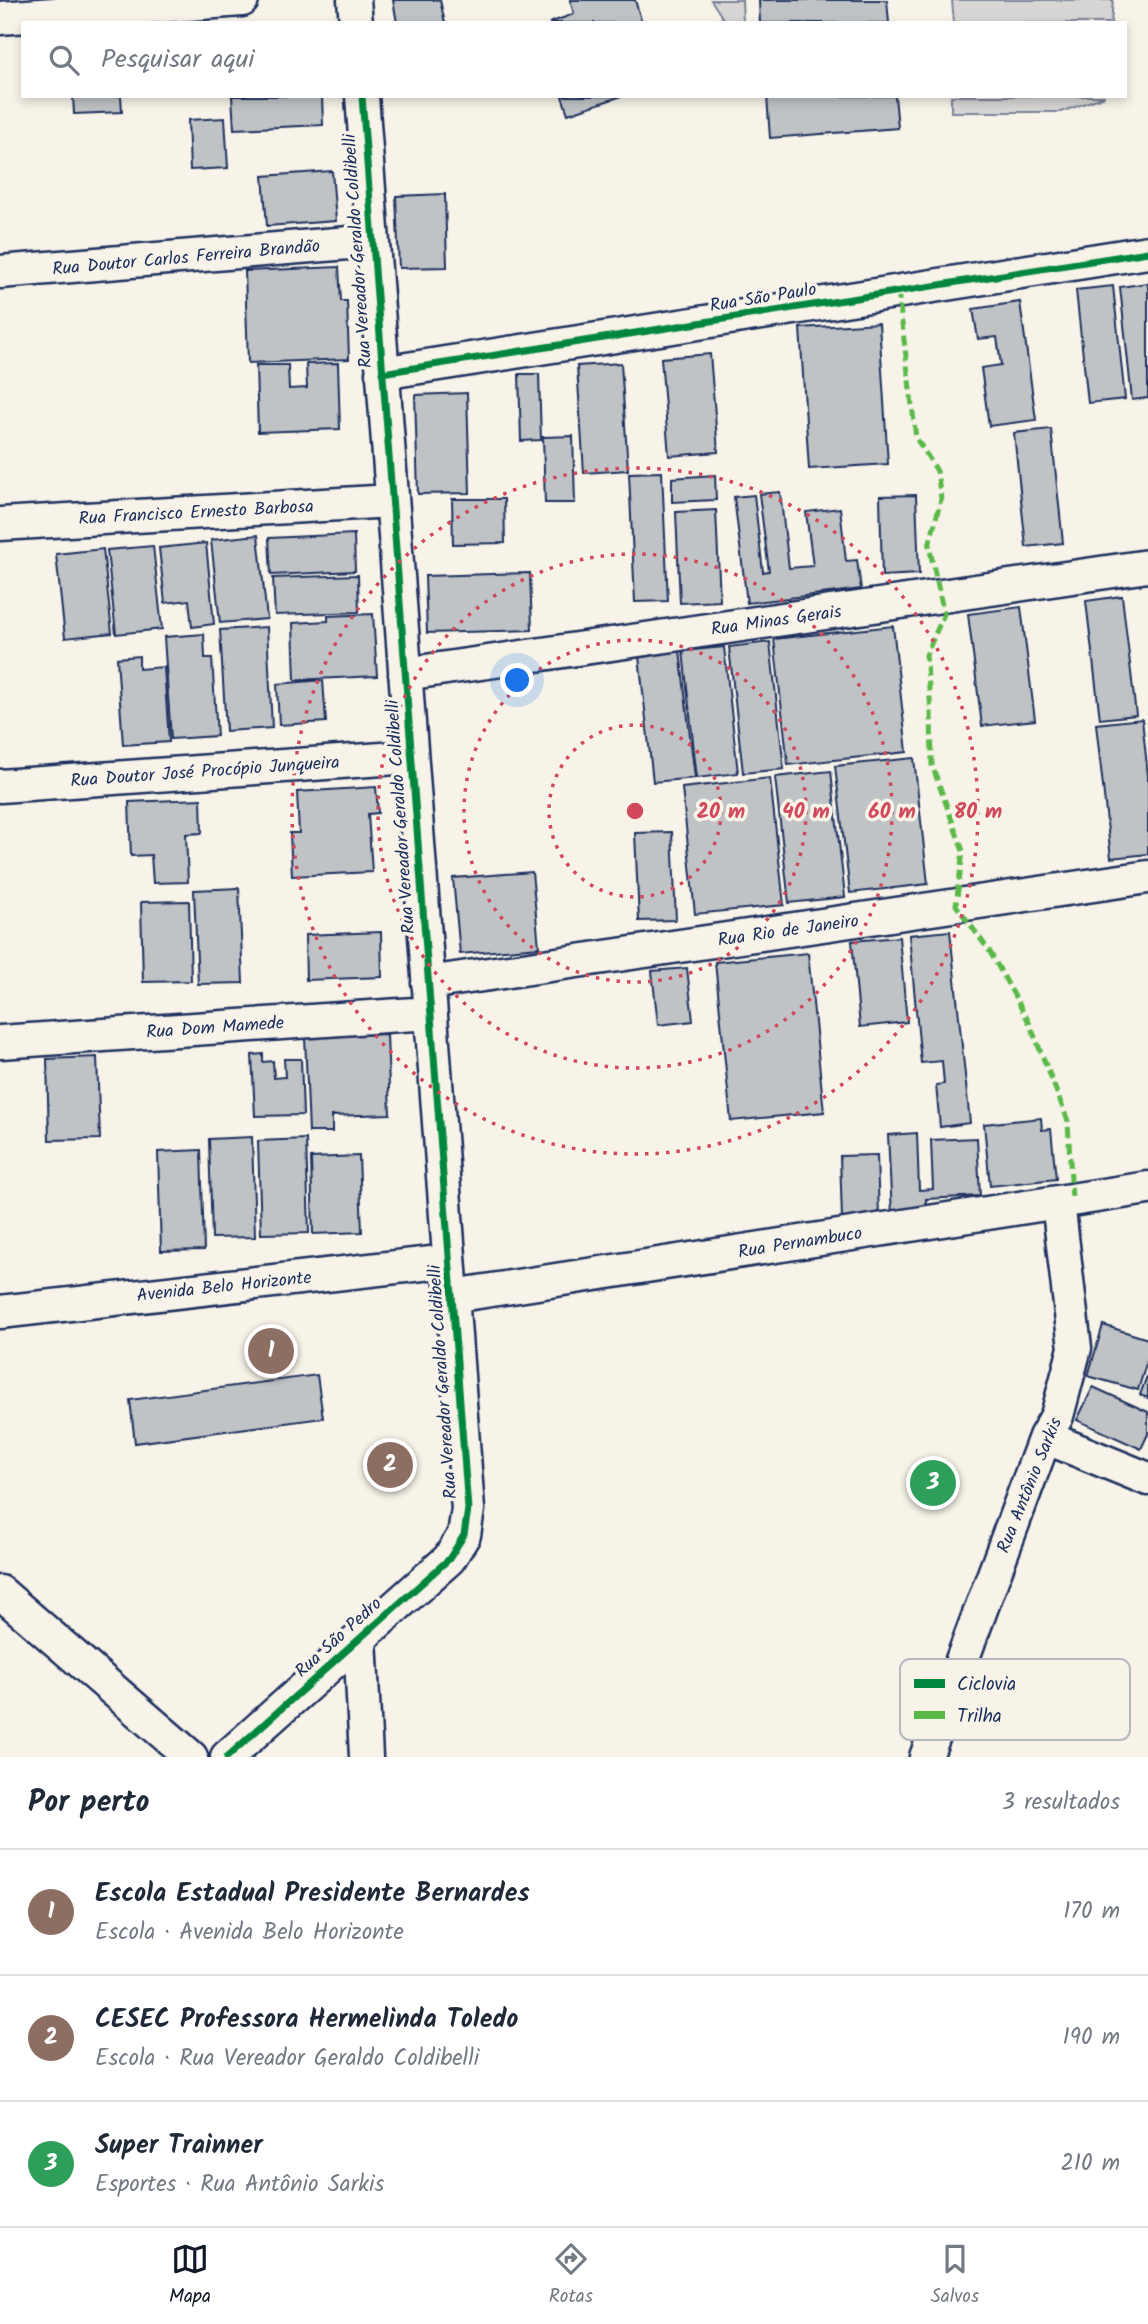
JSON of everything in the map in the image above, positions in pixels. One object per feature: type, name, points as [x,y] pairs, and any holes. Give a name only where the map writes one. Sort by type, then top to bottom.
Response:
[{"type":"street","points":[[0,18],[242,0]]},
{"type":"street","points":[[354,0],[356,21]]},
{"type":"street","name":"Rua Vereador Geraldo Coldibelli","points":[[362,98],[453,1296],[468,1509],[464,1535]]},
{"type":"street","name":"Rua Doutor Carlos Ferreira Brandão","points":[[0,272],[373,241]]},
{"type":"street","name":"Rua São Paulo","points":[[382,373],[1148,252]]},
{"type":"street","name":"Rua Francisco Ernesto Barbosa","points":[[0,524],[392,501]]},
{"type":"street","name":"Rua Minas Gerais","points":[[405,674],[1148,566]]},
{"type":"street","name":"Rua Doutor José Procópio Junqueira","points":[[0,786],[411,757]]},
{"type":"street","name":"Rua Rio de Janeiro","points":[[429,998],[1148,877]]},
{"type":"street","name":"Rua Dom Mamede","points":[[0,1042],[429,998]]},
{"type":"street","name":"Rua Pernambuco","points":[[453,1296],[1148,1188]]},
{"type":"street","name":"Rua Antônio Sarkis","points":[[962,1659],[1045,1437],[1057,1416],[1075,1348],[1058,1202]]},
{"type":"street","name":"Avenida Belo Horizonte","points":[[0,1312],[449,1261]]},
{"type":"street","points":[[1045,1437],[1148,1479]]},
{"type":"street","name":"Rua São Pedro","points":[[227,1757],[449,1559],[464,1535]]},
{"type":"street","points":[[0,1592],[191,1757]]},
{"type":"street","points":[[360,1639],[366,1757]]},
{"type":"street","name":"Rua Antônio Sarkis","points":[[926,1757],[932,1740]]},
{"type":"shaded area","points":[[711,0],[742,0],[743,21],[725,21]]},
{"type":"shaded area","points":[[952,0],[1113,0],[1111,21],[954,21]]},
{"type":"shaded area","points":[[951,98],[1100,98],[1061,112],[951,112]]},
{"type":"building","points":[[393,0],[440,0],[445,21],[397,21]]},
{"type":"building","points":[[570,0],[635,0],[641,21],[555,21],[574,14]]},
{"type":"building","points":[[759,0],[887,0],[889,21],[760,21]]},
{"type":"building","points":[[73,98],[121,98],[122,112],[74,114]]},
{"type":"building","points":[[232,98],[322,98],[323,125],[234,129]]},
{"type":"building","points":[[563,98],[616,98],[568,114]]},
{"type":"building","points":[[767,98],[895,98],[898,128],[770,138]]},
{"type":"building","points":[[225,118],[228,168],[190,170],[188,120]]},
{"type":"building","points":[[332,171],[336,221],[267,226],[263,176]]},
{"type":"building","points":[[445,194],[447,267],[399,268],[396,196]]},
{"type":"building","points":[[339,267],[341,301],[347,301],[349,359],[248,363],[245,271]]},
{"type":"building","points":[[1148,283],[1148,398],[1132,400],[1120,287]]},
{"type":"building","points":[[1113,286],[1125,399],[1088,403],[1076,290]]},
{"type":"building","points":[[1020,302],[1036,420],[989,426],[981,368],[1001,365],[997,337],[978,339],[973,309]]},
{"type":"building","points":[[879,323],[888,464],[809,469],[800,328]]},
{"type":"building","points":[[710,354],[718,452],[669,456],[661,358]]},
{"type":"building","points":[[338,363],[340,429],[258,432],[256,365],[288,365],[289,389],[307,388],[306,364]]},
{"type":"building","points":[[621,363],[628,470],[584,473],[577,366]]},
{"type":"building","points":[[519,374],[539,374],[541,440],[521,441]]},
{"type":"building","points":[[467,393],[470,493],[418,494],[415,395]]},
{"type":"building","points":[[1051,429],[1063,543],[1026,547],[1014,433]]},
{"type":"building","points":[[573,436],[575,503],[545,503],[543,437]]},
{"type":"building","points":[[662,472],[668,601],[635,602],[629,473]]},
{"type":"building","points":[[715,475],[716,500],[672,502],[672,478]]},
{"type":"building","points":[[780,492],[789,568],[813,566],[806,512],[840,508],[846,561],[857,560],[861,589],[747,603],[734,497],[754,495],[763,572],[769,571],[759,494]]},
{"type":"building","points":[[916,495],[919,574],[882,576],[880,496]]},
{"type":"building","points":[[452,499],[504,499],[505,543],[453,544]]},
{"type":"building","points":[[716,510],[720,601],[680,603],[676,512]]},
{"type":"building","points":[[354,534],[355,571],[271,575],[269,538]]},
{"type":"building","points":[[258,535],[267,619],[220,623],[211,540]]},
{"type":"building","points":[[206,543],[214,624],[192,627],[189,600],[165,603],[159,548]]},
{"type":"building","points":[[153,546],[162,629],[116,634],[107,550]]},
{"type":"building","points":[[103,549],[112,633],[65,638],[56,554]]},
{"type":"building","points":[[530,573],[532,630],[427,633],[425,576]]},
{"type":"building","points":[[358,575],[359,612],[275,615],[273,578]]},
{"type":"building","points":[[1122,596],[1136,715],[1100,719],[1086,601]]},
{"type":"building","points":[[1021,607],[1035,720],[982,726],[968,614]]},
{"type":"building","points":[[373,614],[377,676],[295,680],[293,623],[328,621],[328,616]]},
{"type":"building","points":[[893,626],[907,752],[788,765],[774,639]]},
{"type":"building","points":[[267,627],[272,728],[226,731],[220,630]]},
{"type":"building","points":[[204,634],[205,658],[212,658],[217,736],[171,739],[164,637]]},
{"type":"building","points":[[770,642],[784,769],[743,773],[729,647]]},
{"type":"building","points":[[724,647],[738,773],[697,778],[683,651]]},
{"type":"building","points":[[680,651],[695,778],[653,782],[639,656]]},
{"type":"building","points":[[139,656],[139,669],[164,667],[169,742],[123,745],[117,658]]},
{"type":"building","points":[[323,680],[326,722],[279,725],[277,684]]},
{"type":"building","points":[[1142,719],[1148,776],[1148,854],[1111,858],[1096,724]]},
{"type":"building","points":[[914,758],[928,884],[850,893],[835,766]]},
{"type":"building","points":[[831,771],[845,897],[789,903],[775,777]]},
{"type":"building","points":[[770,778],[784,905],[695,914],[682,788]]},
{"type":"building","points":[[376,787],[378,813],[368,814],[372,872],[292,876],[290,833],[299,833],[297,792]]},
{"type":"building","points":[[201,799],[202,833],[186,834],[188,882],[153,883],[151,855],[131,856],[129,802]]},
{"type":"building","points":[[672,832],[676,920],[639,921],[635,833]]},
{"type":"building","points":[[532,872],[539,947],[460,954],[453,878]]},
{"type":"building","points":[[239,888],[243,983],[198,984],[194,890]]},
{"type":"building","points":[[189,901],[191,981],[143,982],[141,902]]},
{"type":"building","points":[[950,931],[970,1123],[940,1127],[936,1085],[944,1084],[942,1061],[921,1063],[909,935]]},
{"type":"building","points":[[381,932],[382,977],[306,980],[305,935]]},
{"type":"building","points":[[899,937],[907,1022],[860,1027],[852,941]]},
{"type":"building","points":[[808,953],[824,1112],[731,1121],[715,962]]},
{"type":"building","points":[[687,968],[693,1021],[658,1025],[652,971]]},
{"type":"building","points":[[387,1034],[390,1114],[332,1116],[332,1132],[309,1132],[305,1037]]},
{"type":"building","points":[[263,1054],[263,1062],[273,1061],[274,1078],[285,1077],[284,1059],[301,1059],[303,1115],[255,1116],[252,1055]]},
{"type":"building","points":[[97,1057],[100,1139],[49,1140],[47,1059]]},
{"type":"building","points":[[1041,1118],[1042,1130],[1051,1129],[1056,1179],[990,1186],[984,1124]]},
{"type":"building","points":[[917,1133],[919,1190],[933,1189],[931,1140],[977,1138],[980,1196],[926,1199],[926,1212],[892,1214],[888,1135]]},
{"type":"building","points":[[252,1137],[255,1237],[212,1238],[209,1139]]},
{"type":"building","points":[[306,1139],[309,1233],[261,1234],[258,1141]]},
{"type":"building","points":[[201,1150],[204,1250],[161,1251],[158,1152]]},
{"type":"building","points":[[877,1155],[879,1217],[842,1219],[840,1156]]},
{"type":"building","points":[[359,1156],[362,1232],[313,1234],[311,1158]]},
{"type":"building","points":[[1103,1325],[1148,1339],[1148,1357],[1138,1390],[1088,1376]]},
{"type":"building","points":[[1148,1373],[1148,1398],[1140,1395]]},
{"type":"building","points":[[317,1375],[323,1418],[135,1443],[130,1400]]},
{"type":"building","points":[[1093,1387],[1148,1412],[1148,1434],[1141,1449],[1077,1420]]},
{"type":"marked path","points":[[898,291],[916,438],[937,471],[941,499],[929,546],[944,614],[926,655],[932,765],[963,851],[956,905],[990,952],[1029,1022],[1068,1121],[1072,1200]]},
{"type":"cycle path","points":[[227,1757],[449,1559],[464,1535],[468,1509],[362,98]]},
{"type":"cycle path","points":[[382,373],[1148,252]]},
{"type":"place","name":"Escola Estadual Presidente Bernardes","points":[[271,1351]]},
{"type":"place","name":"CESEC Professora Hermelinda Toledo","points":[[390,1465]]},
{"type":"place","name":"Super Trainner","points":[[933,1483]]}]
